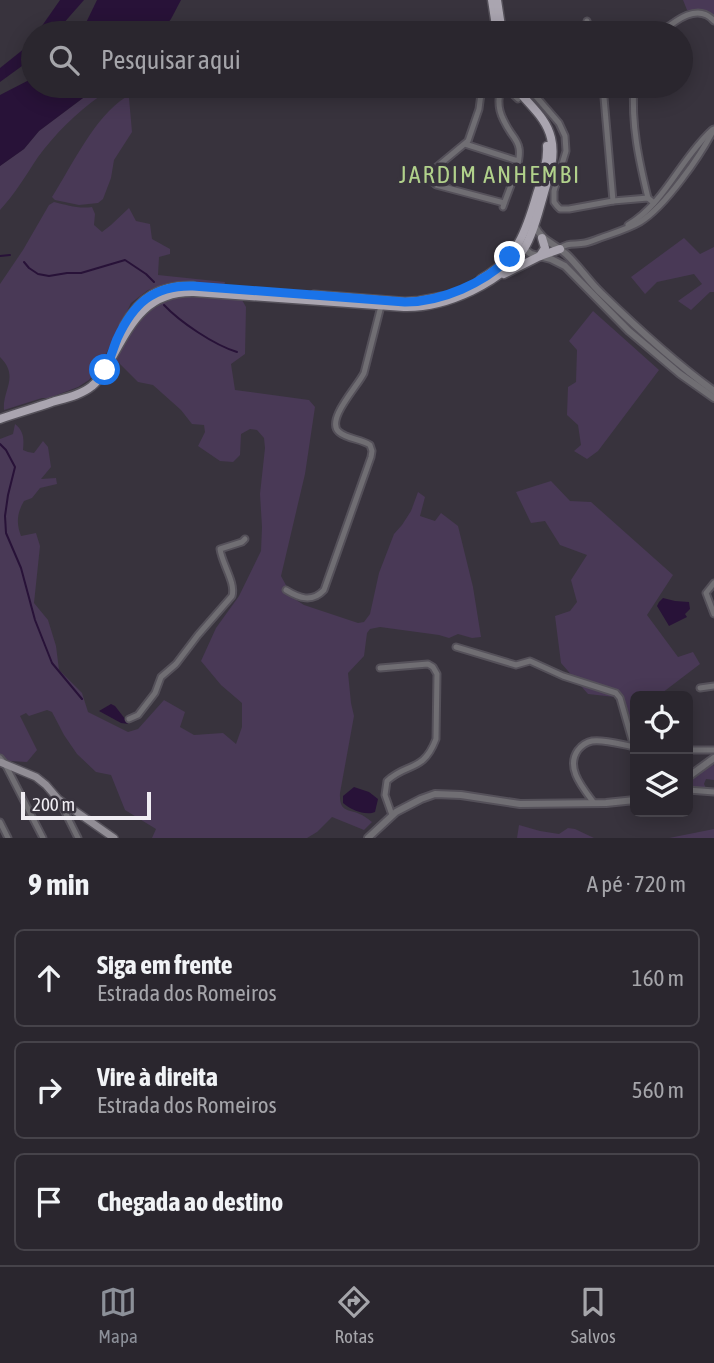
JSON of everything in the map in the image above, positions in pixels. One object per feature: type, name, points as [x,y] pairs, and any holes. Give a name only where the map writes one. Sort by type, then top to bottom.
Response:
[{"type":"main road","points":[[492,0],[495,21]]},
{"type":"main road","points":[[497,0],[500,21]]},
{"type":"main road","points":[[108,364],[131,314],[145,299],[163,290],[185,286],[405,302],[428,300],[456,291],[487,276],[514,251],[531,225],[547,155],[547,145],[540,124],[517,98]]},
{"type":"main road","points":[[492,279],[524,249],[550,169],[550,132],[525,98]]},
{"type":"main road","points":[[540,256],[545,248],[542,238]]},
{"type":"main road","points":[[0,419],[83,392],[96,383],[139,313],[157,299],[172,294],[194,292],[411,307],[435,304],[457,296],[560,249]]},
{"type":"main road","points":[[2,761],[36,778],[58,799],[114,838]]},
{"type":"street","points":[[677,21],[686,15],[700,13],[710,16],[714,21]]},
{"type":"street","points":[[480,98],[466,144],[427,177],[436,185],[504,205],[519,151],[498,105],[501,98]]},
{"type":"street","points":[[537,98],[559,123],[565,136],[566,151],[554,191],[556,206],[569,209],[648,198]]},
{"type":"street","points":[[604,98],[613,201]]},
{"type":"street","points":[[633,98],[638,158],[648,198],[654,203]]},
{"type":"street","points":[[560,249],[565,245],[587,243],[643,220],[660,205],[714,129]]},
{"type":"street","points":[[466,144],[518,161]]},
{"type":"street","points":[[619,231],[668,191]]},
{"type":"street","points":[[531,225],[542,238],[566,254],[639,329],[714,391]]},
{"type":"street","points":[[524,249],[565,266],[629,331],[680,374],[714,398]]},
{"type":"street","points":[[286,590],[312,598],[324,590],[371,457],[372,447],[340,433],[335,428],[335,421],[364,373],[381,306]]},
{"type":"street","points":[[129,719],[138,715],[155,693],[162,676],[173,668],[232,596],[234,590],[222,562],[220,549],[244,539]]},
{"type":"street","points":[[714,583],[706,593],[714,614]]},
{"type":"street","points":[[456,647],[516,665],[530,661],[563,676],[616,693],[620,698],[630,733]]},
{"type":"street","points":[[380,668],[428,664],[437,674],[436,739],[423,761],[393,775],[387,781],[385,795],[392,815]]},
{"type":"street","points":[[700,688],[714,686]]},
{"type":"street","points":[[590,803],[573,767],[580,747],[589,741],[630,746]]},
{"type":"street","points":[[693,750],[714,750]]},
{"type":"street","points":[[693,773],[714,758]]},
{"type":"street","points":[[2,761],[43,838]]},
{"type":"street","points":[[693,790],[714,792]]},
{"type":"street","points":[[369,838],[392,815],[421,799],[441,793],[520,804],[630,800]]},
{"type":"street","points":[[58,799],[78,838]]},
{"type":"street","points":[[0,822],[8,838]]},
{"type":"shaded area","points":[[60,0],[84,0],[66,21],[45,21]]},
{"type":"shaded area","points":[[97,0],[181,0],[169,21],[87,21]]},
{"type":"shaded area","points":[[683,0],[714,0],[714,19],[710,14],[687,10]]},
{"type":"shaded area","points":[[21,51],[21,67],[0,82],[0,68]]},
{"type":"shaded area","points":[[21,84],[21,98],[83,98],[39,131],[24,149],[0,166],[0,95]]},
{"type":"shaded area","points":[[83,98],[98,98],[51,140],[0,210],[0,166],[24,149],[39,131]]},
{"type":"shaded area","points":[[129,98],[132,132],[114,160],[103,199],[98,203],[79,205],[55,200],[52,197],[76,157],[94,129],[114,106]]},
{"type":"shaded area","points":[[54,202],[92,207],[95,214],[94,225],[102,232],[129,208],[136,221],[150,224],[152,239],[170,249],[170,254],[159,257],[158,275],[225,282],[224,286],[168,284],[148,290],[131,303],[99,368],[89,380],[49,398],[4,410],[10,377],[6,364],[0,357],[0,284],[49,205]]},
{"type":"shaded area","points":[[684,238],[700,254],[714,247],[714,292],[710,292],[691,310],[678,301],[702,284],[694,274],[657,282],[645,294],[631,277]]},
{"type":"shaded area","points":[[192,296],[242,300],[246,307],[245,354],[231,364],[235,390],[309,400],[315,407],[305,474],[281,576],[293,598],[304,605],[358,623],[364,622],[370,614],[379,573],[394,534],[411,511],[418,492],[425,497],[420,516],[435,521],[441,513],[458,526],[473,587],[481,637],[472,638],[458,634],[449,638],[380,627],[370,629],[364,656],[348,673],[354,716],[340,800],[343,807],[372,822],[364,830],[332,817],[307,838],[152,838],[156,829],[125,810],[111,775],[96,772],[77,754],[52,712],[47,710],[20,716],[37,750],[27,762],[9,761],[0,755],[0,439],[13,434],[15,424],[23,436],[23,450],[34,453],[43,441],[48,447],[51,467],[41,479],[56,478],[57,484],[40,488],[32,498],[24,501],[18,527],[21,536],[36,533],[40,546],[34,603],[48,620],[56,646],[59,670],[82,693],[88,712],[128,732],[138,729],[164,700],[185,712],[180,727],[194,735],[223,733],[236,744],[242,727],[242,703],[221,685],[201,661],[216,628],[239,596],[261,551],[260,494],[264,438],[257,430],[250,429],[241,434],[240,455],[233,462],[220,461],[198,446],[205,432],[204,425],[192,424],[181,410],[153,385],[138,382],[116,360],[129,335],[144,315],[163,302]]},
{"type":"shaded area","points":[[593,311],[659,370],[598,451],[587,459],[574,451],[581,445],[578,425],[567,415],[568,387],[576,382],[577,350],[569,341]]},
{"type":"shaded area","points":[[551,481],[570,501],[591,502],[673,575],[647,615],[678,657],[693,652],[700,664],[665,691],[630,691],[630,722],[624,698],[588,694],[561,663],[555,616],[570,611],[577,602],[571,580],[587,555],[560,545],[545,521],[531,523],[516,492]]},
{"type":"shaded area","points":[[663,598],[689,602],[690,609],[685,614],[687,617],[669,626],[657,606]]},
{"type":"shaded area","points":[[111,704],[129,724],[121,723],[99,711]]},
{"type":"shaded area","points":[[712,762],[714,780],[706,779],[704,784],[707,790],[693,788],[693,777]]},
{"type":"shaded area","points":[[354,787],[369,792],[378,799],[375,812],[359,812],[343,803],[343,796]]},
{"type":"shaded area","points":[[519,825],[559,834],[568,828],[575,829],[594,838],[517,838]]},
{"type":"shaded area","points":[[714,829],[714,838],[669,838]]},
{"type":"waterway","points":[[0,256],[10,255]]},
{"type":"waterway","points":[[24,262],[38,274],[49,276],[81,273],[125,260],[154,282]]},
{"type":"waterway","points":[[164,305],[198,332],[237,352]]},
{"type":"waterway","points":[[0,444],[15,467],[5,516],[6,533],[21,568],[35,620],[52,663],[82,699]]},
{"type":"district","name":"JARDIM ANHEMBI","points":[[490,175]]},
{"type":"route","points":[[105,370],[131,314],[145,299],[163,290],[193,286],[419,302],[441,297],[487,276],[510,257]]}]
